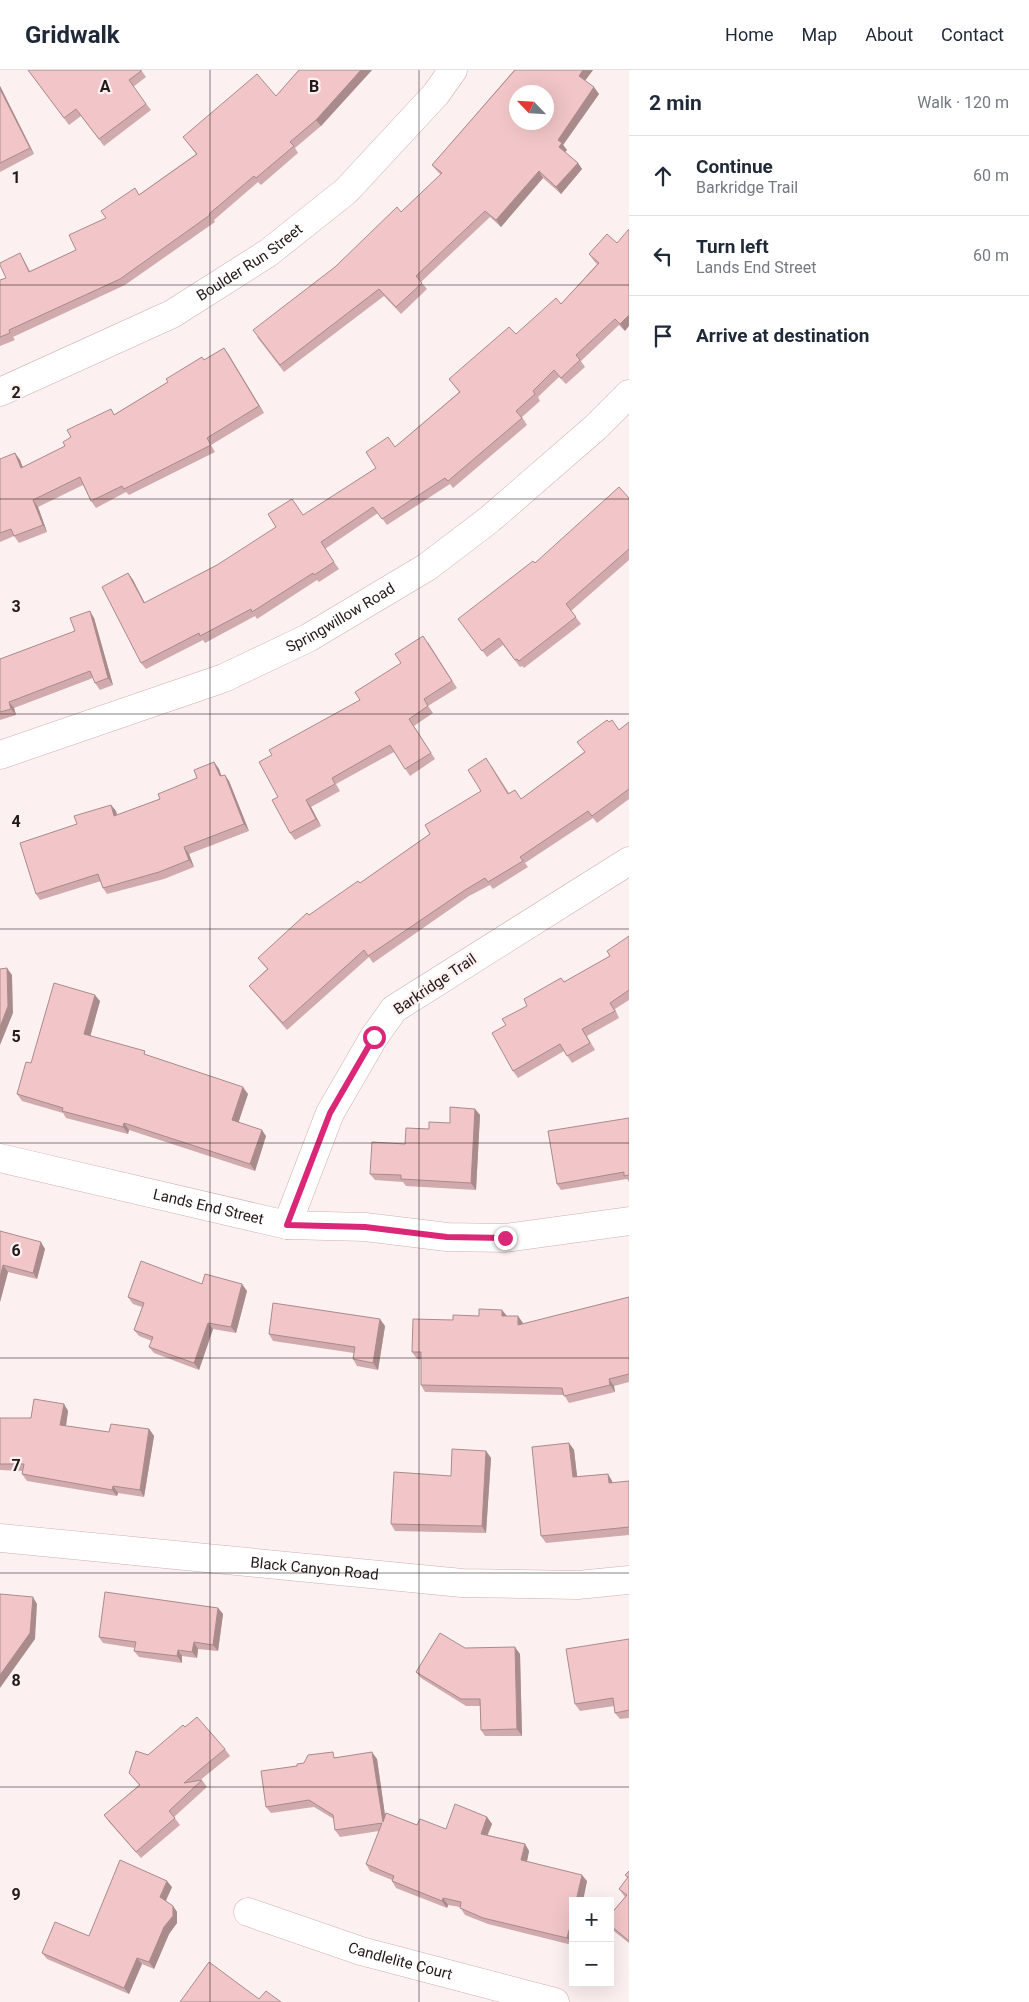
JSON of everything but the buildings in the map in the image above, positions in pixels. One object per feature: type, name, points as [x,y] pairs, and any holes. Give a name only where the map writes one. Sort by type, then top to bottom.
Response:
[{"type":"street","name":"Boulder Run Street","points":[[0,392],[172,314],[268,253],[346,191],[436,94],[453,70]]},
{"type":"street","name":"Springwillow Road","points":[[0,755],[224,678],[308,638],[428,567],[490,519],[589,433],[629,394]]},
{"type":"street","name":"Barkridge Trail","points":[[287,1225],[330,1113],[374,1037],[394,1009],[629,861]]},
{"type":"street","name":"Lands End Street","points":[[0,1158],[287,1225],[365,1227],[447,1237],[505,1238],[629,1221]]},
{"type":"street","name":"Black Canyon Road","points":[[0,1538],[462,1583],[578,1585],[629,1580]]},
{"type":"street","name":"Candlelite Court","points":[[248,1912],[360,1950],[555,2002]]},
{"type":"route","points":[[374,1037],[330,1113],[287,1225],[365,1227],[447,1237],[505,1238]]}]
